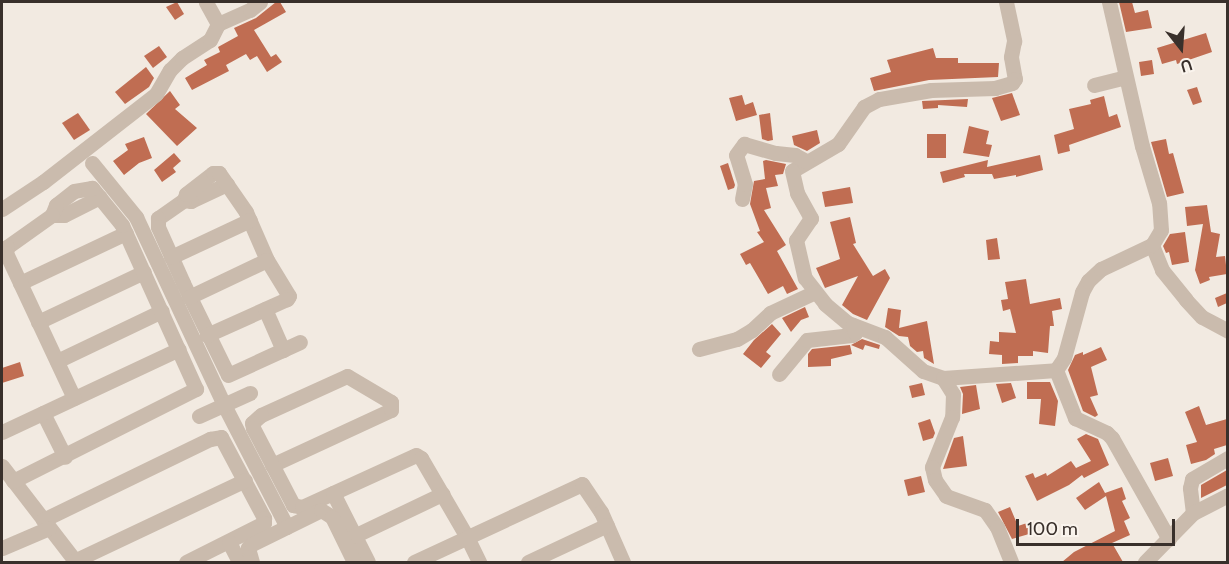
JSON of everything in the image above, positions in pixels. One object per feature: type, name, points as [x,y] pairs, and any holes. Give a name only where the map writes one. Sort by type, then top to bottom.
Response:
[{"type":"street","points":[[206,2],[218,24]]},
{"type":"street","points":[[2,209],[43,182],[156,94],[170,70],[192,50],[210,40],[218,24],[250,10],[260,2]]},
{"type":"street","points":[[1006,2],[1014,41],[1011,57],[1015,79],[1010,85],[931,90],[879,99],[864,107],[848,132],[830,151],[806,161],[792,171],[797,193],[811,218],[796,240],[805,278],[825,304],[853,326],[885,337],[911,363],[923,371],[943,378],[1056,370]]},
{"type":"street","points":[[1056,370],[1064,358],[1082,292],[1088,280],[1101,269],[1152,245],[1160,233],[1162,219],[1108,2]]},
{"type":"street","points":[[1094,84],[1125,77]]},
{"type":"street","points":[[742,199],[744,184],[736,155],[744,144],[776,153],[795,155],[806,161]]},
{"type":"street","points":[[92,163],[136,217],[224,405],[287,527]]},
{"type":"street","points":[[207,335],[287,299],[289,296],[267,260],[250,220],[227,184],[191,201],[184,200],[158,218],[158,227],[189,297],[207,335],[225,372],[228,375],[300,342]]},
{"type":"street","points":[[13,481],[190,395],[196,390],[196,385],[126,233],[100,197],[64,214],[52,215],[7,247],[6,253],[74,398]]},
{"type":"street","points":[[171,257],[250,220]]},
{"type":"street","points":[[20,284],[126,233]]},
{"type":"street","points":[[1152,245],[1162,270],[1186,300],[1202,317],[1227,331]]},
{"type":"street","points":[[189,297],[267,260]]},
{"type":"street","points":[[38,321],[144,272]]},
{"type":"street","points":[[699,349],[737,339],[770,313],[815,292]]},
{"type":"street","points":[[265,309],[284,350]]},
{"type":"street","points":[[57,361],[162,311]]},
{"type":"street","points":[[779,374],[807,340],[852,335],[855,333],[853,326]]},
{"type":"street","points":[[2,432],[179,349]]},
{"type":"street","points":[[1056,370],[1075,418],[1107,433],[1112,438],[1169,539]]},
{"type":"street","points":[[240,371],[261,415]]},
{"type":"street","points":[[272,465],[391,410],[391,402],[347,376],[254,418],[253,428],[272,465],[293,505],[297,508],[416,455],[421,458],[479,562]]},
{"type":"street","points":[[943,378],[953,394],[952,417],[932,467],[935,480],[946,496],[985,510],[997,527],[1011,562]]},
{"type":"street","points":[[200,416],[250,393]]},
{"type":"street","points":[[190,395],[210,439]]},
{"type":"street","points":[[43,413],[65,457]]},
{"type":"street","points":[[2,548],[210,439],[220,436],[225,441],[245,480],[264,523],[186,562]]},
{"type":"street","points":[[1193,513],[1190,488],[1192,479],[1227,458]]},
{"type":"street","points":[[2,466],[75,562],[245,480]]},
{"type":"street","points":[[414,562],[582,484],[607,525],[623,562]]},
{"type":"street","points":[[333,493],[368,562]]},
{"type":"street","points":[[354,536],[442,494]]},
{"type":"street","points":[[1145,562],[1193,513],[1227,495]]},
{"type":"street","points":[[252,562],[248,548],[321,510],[327,512],[354,562]]},
{"type":"street","points":[[528,562],[607,525]]},
{"type":"street","points":[[229,542],[239,562]]},
{"type":"building","points":[[177,2],[184,14],[175,20],[166,7]]},
{"type":"building","points":[[276,2],[280,2],[286,12],[254,30],[271,57],[276,54],[282,62],[267,72],[257,56],[250,60],[246,54],[226,65],[229,71],[192,90],[185,78],[207,65],[204,60],[220,52],[218,47],[238,36],[234,28],[256,18]]},
{"type":"building","points":[[1119,2],[1132,2],[1135,13],[1148,10],[1152,28],[1126,32]]},
{"type":"building","points":[[1206,33],[1212,52],[1177,64],[1176,60],[1162,64],[1157,48]]},
{"type":"building","points":[[159,46],[167,57],[153,68],[144,56]]},
{"type":"building","points":[[933,48],[936,58],[958,58],[958,63],[999,63],[998,77],[929,80],[874,91],[870,78],[891,72],[887,60]]},
{"type":"building","points":[[1152,60],[1154,74],[1141,76],[1139,62]]},
{"type":"building","points":[[146,67],[154,78],[149,87],[125,104],[115,92]]},
{"type":"building","points":[[1197,87],[1202,102],[1193,105],[1187,90]]},
{"type":"building","points":[[170,91],[180,105],[175,109],[197,128],[177,146],[146,114]]},
{"type":"building","points":[[1012,93],[1020,115],[1001,121],[992,98]]},
{"type":"building","points":[[742,95],[745,105],[753,102],[757,115],[736,121],[729,98]]},
{"type":"building","points":[[1104,96],[1109,117],[1117,114],[1121,127],[1069,145],[1070,151],[1058,154],[1054,135],[1074,129],[1069,109],[1091,104],[1090,100]]},
{"type":"building","points":[[968,99],[967,107],[938,105],[938,108],[923,109],[922,101]]},
{"type":"building","points":[[78,113],[90,130],[74,140],[62,123]]},
{"type":"building","points":[[770,113],[773,140],[768,141],[762,139],[759,115]]},
{"type":"building","points":[[969,126],[989,131],[986,144],[992,145],[989,157],[963,153]]},
{"type":"building","points":[[817,130],[820,143],[807,151],[794,145],[792,136]]},
{"type":"building","points":[[927,134],[946,134],[946,158],[927,158]]},
{"type":"building","points":[[144,137],[152,158],[139,163],[124,175],[113,161],[128,150],[125,144]]},
{"type":"building","points":[[1166,139],[1169,154],[1173,153],[1184,193],[1167,197],[1151,142]]},
{"type":"building","points":[[174,153],[181,161],[173,168],[176,172],[162,182],[154,170]]},
{"type":"building","points":[[1040,155],[1043,170],[1016,177],[1016,175],[994,179],[992,174],[964,174],[965,177],[943,183],[940,172],[988,160],[987,167]]},
{"type":"building","points":[[763,161],[786,164],[783,174],[775,175],[778,186],[766,188],[771,208],[764,210],[786,245],[777,251],[798,289],[787,294],[783,286],[768,294],[750,263],[746,265],[740,254],[764,242],[757,232],[760,231],[750,204],[754,181],[765,179]]},
{"type":"building","points":[[728,163],[735,185],[734,188],[728,190],[720,166]]},
{"type":"building","points":[[850,187],[853,203],[825,207],[822,192]]},
{"type":"building","points":[[1207,205],[1211,232],[1220,234],[1216,257],[1225,256],[1227,274],[1209,277],[1210,280],[1200,284],[1195,270],[1203,224],[1187,226],[1185,207]]},
{"type":"building","points":[[850,217],[856,243],[853,244],[873,276],[885,269],[890,278],[867,320],[853,314],[842,305],[858,276],[825,288],[816,268],[840,259],[830,222]]},
{"type":"building","points":[[1185,232],[1189,262],[1172,265],[1169,252],[1166,253],[1163,246],[1170,234]]},
{"type":"building","points":[[997,238],[1000,259],[988,260],[986,240]]},
{"type":"building","points":[[1026,279],[1030,304],[1060,298],[1062,309],[1052,311],[1054,326],[1050,326],[1048,353],[1033,351],[1033,356],[1018,356],[1018,363],[1002,364],[1002,355],[989,354],[990,341],[999,342],[999,332],[1016,333],[1010,309],[1003,311],[1001,300],[1008,299],[1005,282]]},
{"type":"building","points":[[1227,293],[1227,303],[1218,307],[1215,298]]},
{"type":"building","points":[[805,307],[809,317],[801,320],[791,332],[782,318]]},
{"type":"building","points":[[888,308],[901,310],[899,328],[927,321],[934,364],[924,358],[923,351],[917,352],[910,346],[908,337],[899,336],[885,327]]},
{"type":"building","points":[[772,324],[781,334],[766,352],[771,356],[761,368],[743,354],[754,340]]},
{"type":"building","points":[[862,339],[880,345],[879,349],[865,345],[863,350],[851,345]]},
{"type":"building","points":[[850,345],[852,354],[831,359],[831,366],[808,367],[808,354],[812,349]]},
{"type":"building","points":[[1101,347],[1107,360],[1091,367],[1098,395],[1090,397],[1098,415],[1095,417],[1083,411],[1068,370],[1075,355],[1083,352],[1083,355]]},
{"type":"building","points":[[20,362],[24,376],[2,383],[2,368]]},
{"type":"building","points":[[1027,382],[1050,382],[1058,401],[1055,426],[1039,424],[1041,399],[1027,399]]},
{"type":"building","points":[[922,383],[925,395],[912,398],[909,386]]},
{"type":"building","points":[[1011,383],[1016,398],[1002,403],[996,384]]},
{"type":"building","points":[[976,385],[980,409],[962,414],[963,394],[960,387]]},
{"type":"building","points":[[1199,406],[1206,425],[1227,419],[1227,445],[1214,449],[1215,454],[1206,460],[1191,464],[1186,445],[1197,442],[1185,412]]},
{"type":"building","points":[[930,419],[935,433],[933,438],[923,441],[918,423]]},
{"type":"building","points":[[1086,434],[1098,439],[1109,465],[1084,478],[1082,475],[1069,485],[1037,501],[1025,476],[1033,473],[1035,478],[1046,473],[1047,476],[1071,461],[1076,468],[1091,461],[1077,439]]},
{"type":"building","points":[[963,436],[967,466],[943,469],[954,438]]},
{"type":"building","points":[[1168,458],[1173,476],[1155,481],[1150,463]]},
{"type":"building","points":[[1227,470],[1227,485],[1201,498],[1201,485]]},
{"type":"building","points":[[921,476],[925,492],[908,496],[904,480]]},
{"type":"building","points":[[1099,482],[1105,493],[1122,487],[1126,499],[1122,501],[1130,518],[1124,521],[1130,535],[1112,543],[1123,562],[1062,562],[1074,552],[1115,531],[1106,496],[1085,510],[1076,498]]},
{"type":"building","points":[[1010,507],[1018,526],[1033,521],[1036,532],[1012,539],[998,512]]}]
